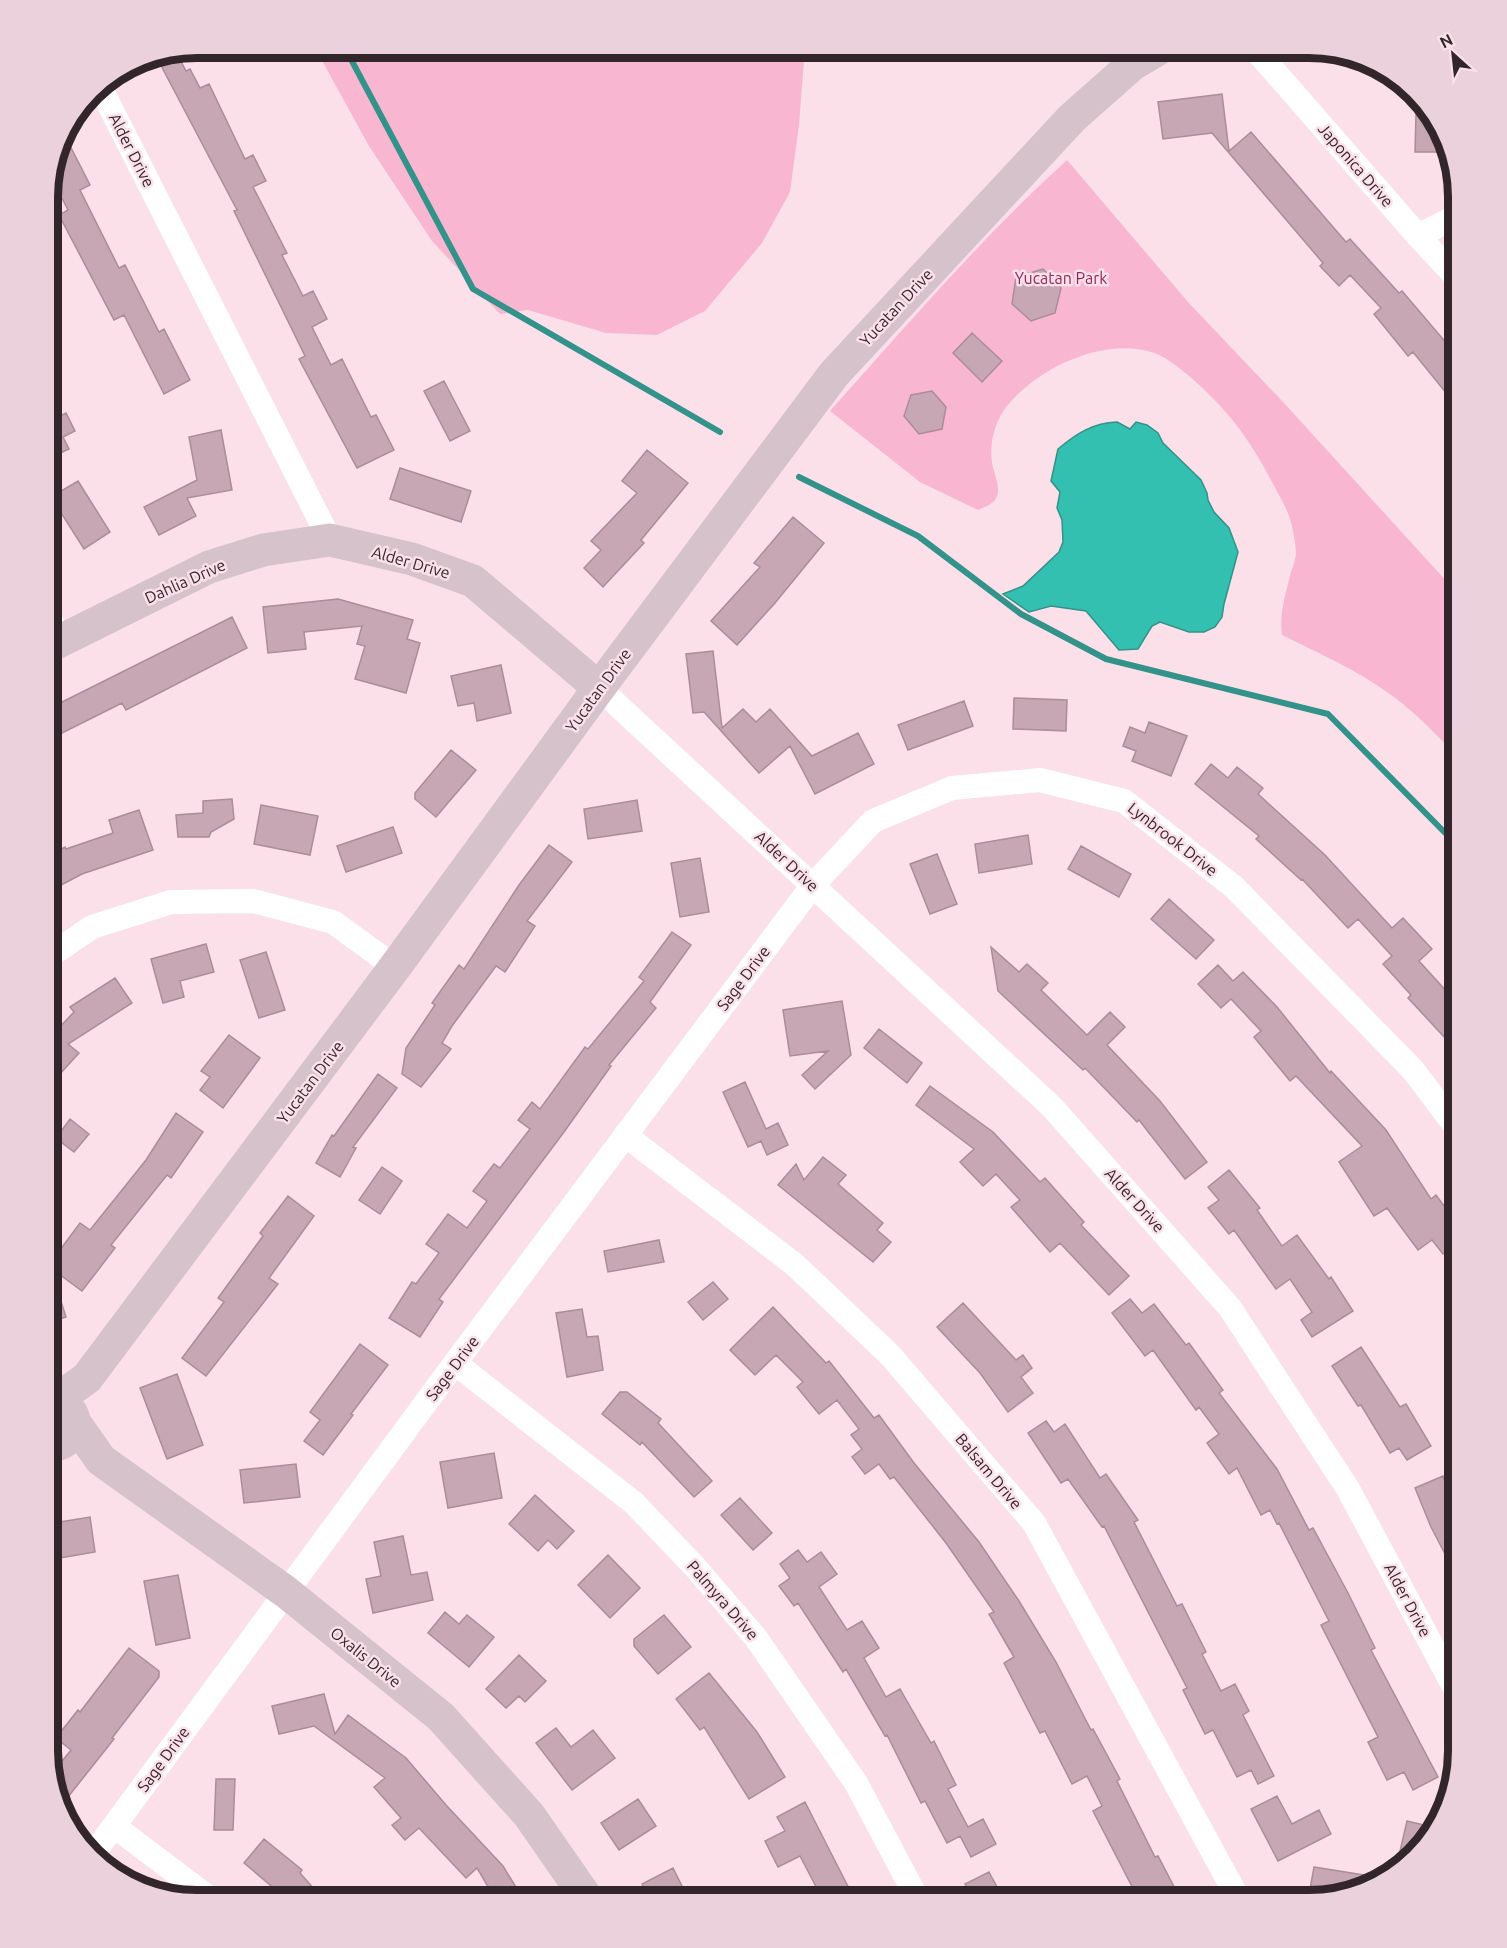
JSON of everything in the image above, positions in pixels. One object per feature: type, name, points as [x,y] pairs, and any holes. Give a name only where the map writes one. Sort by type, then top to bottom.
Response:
[{"type":"street","name":"Yucatan Drive","points":[[59,1425],[87,1378],[834,374],[1072,118],[1141,59]]},
{"type":"street","name":"Japonica Drive","points":[[1264,59],[1448,268]]},
{"type":"street","name":"Alder Drive","points":[[104,95],[330,540],[412,559],[473,581],[599,688],[1052,1107],[1230,1308],[1348,1489],[1448,1675]]},
{"type":"street","points":[[1418,236],[1448,221]]},
{"type":"street","name":"Dahlia Drive","points":[[59,631],[209,567],[263,550],[330,540]]},
{"type":"street","name":"Lynbrook Drive","points":[[813,885],[873,821],[952,788],[1040,780],[1124,801],[1234,887],[1413,1070],[1448,1116]]},
{"type":"street","name":"Sage Drive","points":[[98,1847],[455,1363],[813,885]]},
{"type":"street","points":[[59,950],[92,927],[171,902],[254,901],[333,922],[395,967]]},
{"type":"street","name":"Balsam Drive","points":[[625,1135],[794,1264],[890,1355],[1034,1523],[1234,1890]]},
{"type":"street","name":"Palmyra Drive","points":[[455,1363],[634,1503],[695,1567],[756,1638],[856,1783],[913,1890]]},
{"type":"street","name":"Oxalis Drive","points":[[59,1429],[286,1592],[441,1718],[529,1815],[581,1890]]},
{"type":"street","points":[[114,1826],[199,1890]]},
{"type":"green space","points":[[321,59],[804,59],[799,125],[790,192],[762,243],[705,311],[657,335],[606,333],[528,310],[500,314],[432,241],[369,146]]},
{"type":"green space","name":"Yucatan Park","points":[[1067,160],[1188,302],[1284,403],[1448,583],[1448,747],[1418,718],[1384,690],[1350,669],[1282,635],[1281,619],[1296,555],[1293,532],[1286,509],[1263,466],[1236,424],[1202,387],[1163,357],[1135,349],[1094,352],[1054,368],[1020,392],[999,418],[994,433],[991,455],[998,494],[988,506],[978,510],[920,482],[830,411],[916,314],[1036,189]]},
{"type":"shaded area","points":[[1117,422],[1130,429],[1136,422],[1147,425],[1158,433],[1163,443],[1201,480],[1214,512],[1229,528],[1238,552],[1222,617],[1215,627],[1204,632],[1189,632],[1160,622],[1152,626],[1138,649],[1119,650],[1086,611],[1051,606],[1029,612],[1003,594],[1023,586],[1059,552],[1063,542],[1062,520],[1057,508],[1060,492],[1051,481],[1058,449],[1086,430],[1100,424]]},
{"type":"building","points":[[180,60],[186,71],[190,69],[200,88],[209,84],[245,159],[253,155],[266,181],[253,187],[287,253],[282,255],[303,296],[313,291],[327,319],[312,327],[331,365],[342,359],[371,417],[376,415],[394,450],[357,468],[299,359],[305,356],[234,211],[237,210],[160,64]]},
{"type":"building","points":[[1222,94],[1229,151],[1251,132],[1346,242],[1350,239],[1399,293],[1402,291],[1448,345],[1448,395],[1413,352],[1408,356],[1374,314],[1381,308],[1350,275],[1339,286],[1320,266],[1323,263],[1212,133],[1163,139],[1158,102]]},
{"type":"building","points":[[1416,114],[1420,114],[1430,128],[1441,152],[1415,152]]},
{"type":"building","points":[[69,144],[90,185],[80,190],[119,268],[125,265],[159,332],[164,329],[190,380],[164,394],[124,315],[114,320],[59,215],[68,210],[59,188],[63,162]]},
{"type":"building","points":[[1043,269],[1061,288],[1055,313],[1031,321],[1012,304],[1016,277]]},
{"type":"building","points":[[972,333],[1002,361],[982,382],[953,353]]},
{"type":"building","points":[[444,381],[470,431],[450,441],[424,391]]},
{"type":"building","points":[[932,391],[946,407],[942,429],[919,434],[904,416],[911,395]]},
{"type":"building","points":[[66,413],[75,431],[63,437],[69,449],[59,454],[59,416]]},
{"type":"building","points":[[221,430],[232,490],[187,498],[196,516],[159,535],[144,507],[197,480],[189,437]]},
{"type":"building","points":[[647,450],[688,483],[641,540],[644,543],[603,587],[584,568],[601,550],[591,541],[637,493],[622,481]]},
{"type":"building","points":[[400,468],[471,491],[461,522],[390,499]]},
{"type":"building","points":[[78,481],[110,532],[84,549],[59,510],[59,492]]},
{"type":"building","points":[[793,517],[824,543],[737,645],[711,621],[760,567],[754,563]]},
{"type":"building","points":[[338,599],[413,620],[407,639],[420,643],[406,693],[355,679],[365,646],[357,644],[362,626],[304,632],[306,649],[268,653],[263,607]]},
{"type":"building","points":[[232,617],[247,648],[126,710],[122,703],[59,734],[59,704]]},
{"type":"building","points":[[713,651],[722,728],[743,709],[756,722],[770,709],[812,756],[858,733],[874,764],[815,794],[790,746],[759,773],[704,712],[693,713],[686,654]]},
{"type":"building","points":[[501,665],[511,713],[477,721],[474,703],[458,706],[451,676]]},
{"type":"building","points":[[1014,698],[1067,700],[1066,731],[1013,729]]},
{"type":"building","points":[[964,701],[973,726],[908,750],[898,725]]},
{"type":"building","points":[[1149,722],[1187,736],[1171,776],[1132,761],[1136,751],[1123,746],[1130,727],[1145,733]]},
{"type":"building","points":[[451,750],[476,770],[436,817],[415,799],[415,793]]},
{"type":"building","points":[[1211,764],[1228,778],[1237,767],[1263,788],[1258,794],[1325,855],[1392,928],[1403,918],[1432,949],[1419,961],[1448,993],[1448,1041],[1408,998],[1411,995],[1383,964],[1392,956],[1358,919],[1348,928],[1302,879],[1256,839],[1259,836],[1195,784]]},
{"type":"building","points":[[232,799],[234,819],[211,832],[209,837],[178,837],[176,815],[203,813],[203,801]]},
{"type":"building","points":[[637,800],[642,831],[588,839],[584,809]]},
{"type":"building","points":[[261,805],[318,816],[310,855],[254,844]]},
{"type":"building","points":[[139,810],[153,850],[82,874],[59,886],[59,850],[113,833],[109,820]]},
{"type":"building","points":[[393,827],[402,853],[346,872],[337,846]]},
{"type":"building","points":[[1028,835],[1032,864],[979,873],[975,844]]},
{"type":"building","points":[[549,845],[572,862],[527,921],[535,926],[505,972],[496,966],[452,1026],[442,1043],[451,1049],[421,1087],[402,1074],[406,1048],[435,1005],[432,1003],[459,965],[464,969],[519,885]]},
{"type":"building","points":[[1081,846],[1131,874],[1119,897],[1068,869]]},
{"type":"building","points":[[937,854],[957,904],[930,914],[910,864]]},
{"type":"building","points":[[700,858],[709,912],[680,917],[671,863]]},
{"type":"building","points":[[1169,899],[1214,940],[1196,959],[1151,919]]},
{"type":"building","points":[[672,932],[691,945],[650,1002],[656,1008],[609,1065],[611,1066],[564,1132],[439,1299],[443,1302],[420,1337],[389,1318],[412,1282],[416,1284],[439,1253],[426,1244],[448,1214],[467,1228],[487,1201],[473,1191],[494,1164],[500,1168],[530,1129],[518,1120],[532,1102],[540,1109],[585,1047],[588,1049],[644,981],[639,977]]},
{"type":"building","points":[[206,944],[214,972],[180,981],[184,997],[163,1003],[151,959]]},
{"type":"building","points":[[991,947],[1019,972],[1027,964],[1048,983],[1041,990],[1087,1035],[1110,1012],[1125,1027],[1107,1045],[1160,1101],[1207,1162],[1185,1179],[1139,1120],[1137,1122],[1085,1068],[1083,1070],[998,991]]},
{"type":"building","points":[[266,952],[285,1010],[259,1018],[240,960]]},
{"type":"building","points":[[1218,965],[1233,981],[1243,972],[1277,1007],[1330,1073],[1331,1071],[1386,1130],[1431,1199],[1436,1195],[1448,1211],[1448,1250],[1443,1254],[1432,1240],[1418,1250],[1387,1208],[1374,1216],[1339,1162],[1362,1146],[1296,1076],[1290,1081],[1254,1037],[1261,1031],[1231,999],[1221,1008],[1198,984]]},
{"type":"building","points":[[115,978],[132,1003],[68,1044],[79,1053],[59,1075],[59,1028],[74,1012],[70,1007]]},
{"type":"building","points":[[842,1001],[851,1055],[815,1089],[802,1075],[828,1051],[790,1056],[783,1010]]},
{"type":"building","points":[[879,1029],[922,1063],[907,1083],[864,1048]]},
{"type":"building","points":[[229,1035],[260,1058],[223,1108],[200,1090],[210,1077],[201,1071]]},
{"type":"building","points":[[378,1074],[397,1088],[353,1147],[356,1148],[340,1177],[316,1163],[332,1135],[334,1136]]},
{"type":"building","points":[[745,1082],[766,1129],[778,1123],[788,1145],[767,1155],[761,1141],[748,1147],[723,1092]]},
{"type":"building","points":[[930,1086],[993,1132],[1040,1182],[1045,1178],[1084,1222],[1081,1225],[1129,1276],[1109,1295],[1060,1243],[1050,1252],[1011,1207],[1020,1200],[996,1174],[983,1186],[960,1162],[974,1149],[916,1105]]},
{"type":"building","points":[[176,1113],[203,1132],[171,1178],[167,1175],[111,1245],[115,1248],[82,1291],[59,1274],[59,1251],[80,1223],[90,1230],[146,1160]]},
{"type":"building","points":[[70,1119],[89,1134],[74,1152],[59,1140],[59,1134]]},
{"type":"building","points":[[823,1157],[846,1175],[838,1184],[883,1223],[877,1230],[891,1242],[873,1262],[778,1185],[796,1164],[804,1180]]},
{"type":"building","points":[[382,1167],[402,1181],[380,1214],[359,1200]]},
{"type":"building","points":[[1229,1170],[1260,1208],[1257,1210],[1282,1246],[1297,1235],[1329,1279],[1331,1277],[1353,1311],[1312,1337],[1301,1320],[1312,1312],[1290,1279],[1276,1289],[1234,1230],[1229,1234],[1208,1208],[1219,1200],[1208,1187]]},
{"type":"building","points":[[288,1196],[314,1216],[269,1278],[278,1284],[206,1376],[182,1358],[224,1302],[218,1298],[263,1236],[260,1233]]},
{"type":"building","points":[[659,1240],[664,1262],[608,1272],[604,1251]]},
{"type":"building","points":[[713,1282],[728,1299],[703,1320],[688,1302]]},
{"type":"building","points":[[59,1295],[66,1317],[59,1319]]},
{"type":"building","points":[[1130,1299],[1142,1313],[1154,1304],[1186,1345],[1189,1343],[1223,1390],[1219,1393],[1277,1469],[1309,1530],[1313,1528],[1348,1593],[1375,1648],[1371,1650],[1438,1777],[1413,1790],[1404,1772],[1387,1780],[1368,1742],[1378,1737],[1321,1625],[1329,1621],[1279,1523],[1277,1524],[1270,1510],[1261,1515],[1237,1468],[1229,1474],[1207,1443],[1219,1434],[1199,1407],[1196,1410],[1153,1350],[1145,1356],[1112,1313]]},
{"type":"building","points":[[963,1303],[1016,1360],[1023,1355],[1032,1368],[1021,1377],[1033,1393],[1008,1412],[980,1373],[937,1327]]},
{"type":"building","points":[[773,1307],[826,1363],[829,1361],[874,1418],[879,1415],[914,1463],[979,1542],[1019,1601],[1056,1662],[1091,1730],[1093,1729],[1120,1779],[1117,1781],[1155,1857],[1158,1856],[1176,1890],[1134,1890],[1093,1811],[1102,1806],[1087,1776],[1072,1784],[1045,1731],[1040,1733],[1004,1663],[1014,1657],[989,1614],[994,1612],[946,1543],[894,1477],[890,1479],[879,1464],[865,1474],[852,1457],[862,1449],[851,1435],[859,1429],[837,1400],[819,1414],[797,1387],[803,1382],[776,1355],[755,1375],[730,1350]]},
{"type":"building","points":[[582,1309],[587,1337],[598,1336],[603,1370],[567,1377],[556,1313]]},
{"type":"building","points":[[360,1344],[388,1365],[323,1455],[304,1441],[320,1420],[310,1412]]},
{"type":"building","points":[[1361,1347],[1400,1407],[1406,1404],[1431,1446],[1407,1460],[1399,1448],[1390,1453],[1361,1405],[1358,1406],[1332,1366]]},
{"type":"building","points":[[177,1374],[203,1445],[167,1459],[140,1388]]},
{"type":"building","points":[[620,1392],[627,1392],[661,1419],[658,1423],[712,1481],[694,1497],[642,1442],[640,1445],[602,1414]]},
{"type":"building","points":[[1046,1421],[1054,1432],[1065,1424],[1100,1478],[1106,1474],[1138,1520],[1134,1522],[1177,1606],[1182,1604],[1206,1652],[1202,1654],[1221,1691],[1235,1684],[1249,1711],[1243,1715],[1274,1776],[1258,1784],[1251,1770],[1237,1777],[1213,1730],[1205,1734],[1183,1690],[1187,1688],[1104,1526],[1102,1527],[1068,1479],[1061,1483],[1028,1433]]},
{"type":"building","points":[[494,1453],[502,1498],[448,1508],[440,1462]]},
{"type":"building","points":[[296,1464],[300,1497],[244,1503],[240,1470]]},
{"type":"building","points":[[1443,1476],[1448,1489],[1448,1506],[1445,1507],[1448,1513],[1448,1560],[1431,1527],[1415,1488]]},
{"type":"building","points":[[535,1495],[574,1531],[557,1549],[548,1540],[538,1551],[509,1524]]},
{"type":"building","points":[[740,1498],[772,1533],[753,1550],[721,1515]]},
{"type":"building","points":[[90,1517],[95,1552],[59,1558],[59,1522]]},
{"type":"building","points":[[403,1536],[411,1575],[427,1572],[433,1600],[373,1613],[366,1579],[381,1576],[374,1542]]},
{"type":"building","points":[[798,1550],[807,1562],[821,1552],[837,1574],[819,1587],[847,1630],[862,1621],[879,1648],[864,1658],[886,1697],[900,1689],[931,1743],[934,1741],[956,1785],[948,1789],[968,1827],[983,1819],[996,1844],[971,1857],[960,1836],[947,1843],[925,1801],[921,1803],[887,1735],[885,1736],[846,1669],[843,1672],[798,1603],[794,1606],[779,1586],[790,1578],[780,1564]]},
{"type":"building","points":[[608,1555],[640,1588],[610,1618],[578,1585]]},
{"type":"building","points":[[178,1575],[190,1638],[156,1645],[144,1581]]},
{"type":"building","points":[[445,1612],[459,1624],[467,1615],[494,1637],[469,1667],[428,1633]]},
{"type":"building","points":[[664,1615],[691,1647],[658,1674],[634,1646],[634,1639]]},
{"type":"building","points":[[129,1648],[159,1671],[159,1677],[67,1798],[59,1764],[71,1750],[59,1740],[59,1734],[78,1710],[80,1712]]},
{"type":"building","points":[[519,1655],[546,1681],[525,1702],[519,1696],[506,1708],[486,1689]]},
{"type":"building","points":[[709,1673],[757,1732],[785,1777],[749,1799],[704,1727],[700,1730],[676,1699]]},
{"type":"building","points":[[324,1694],[335,1734],[348,1715],[406,1758],[503,1866],[518,1890],[490,1890],[477,1868],[466,1878],[419,1828],[405,1840],[392,1825],[401,1818],[374,1787],[385,1778],[314,1726],[279,1734],[272,1706]]},
{"type":"building","points":[[556,1728],[571,1747],[593,1730],[615,1758],[572,1790],[536,1743]]},
{"type":"building","points":[[216,1779],[235,1779],[233,1830],[214,1830]]},
{"type":"building","points":[[1277,1796],[1292,1824],[1319,1810],[1331,1834],[1278,1861],[1251,1809]]},
{"type":"building","points":[[638,1799],[656,1826],[619,1850],[601,1823]]},
{"type":"building","points":[[805,1802],[850,1890],[818,1890],[800,1856],[778,1867],[765,1841],[785,1831],[777,1817]]},
{"type":"building","points":[[1407,1821],[1426,1826],[1414,1842],[1399,1857]]},
{"type":"building","points":[[264,1839],[302,1870],[300,1873],[315,1890],[276,1890],[244,1863]]},
{"type":"building","points":[[1314,1867],[1369,1876],[1345,1885],[1310,1890]]},
{"type":"building","points":[[673,1868],[684,1890],[645,1890],[642,1884]]},
{"type":"building","points":[[989,1872],[999,1890],[968,1890],[965,1884]]},
{"type":"waterway","points":[[351,59],[473,289],[720,432]]},
{"type":"waterway","points":[[799,477],[918,536],[1021,614],[1106,659],[1328,714],[1448,836]]}]
